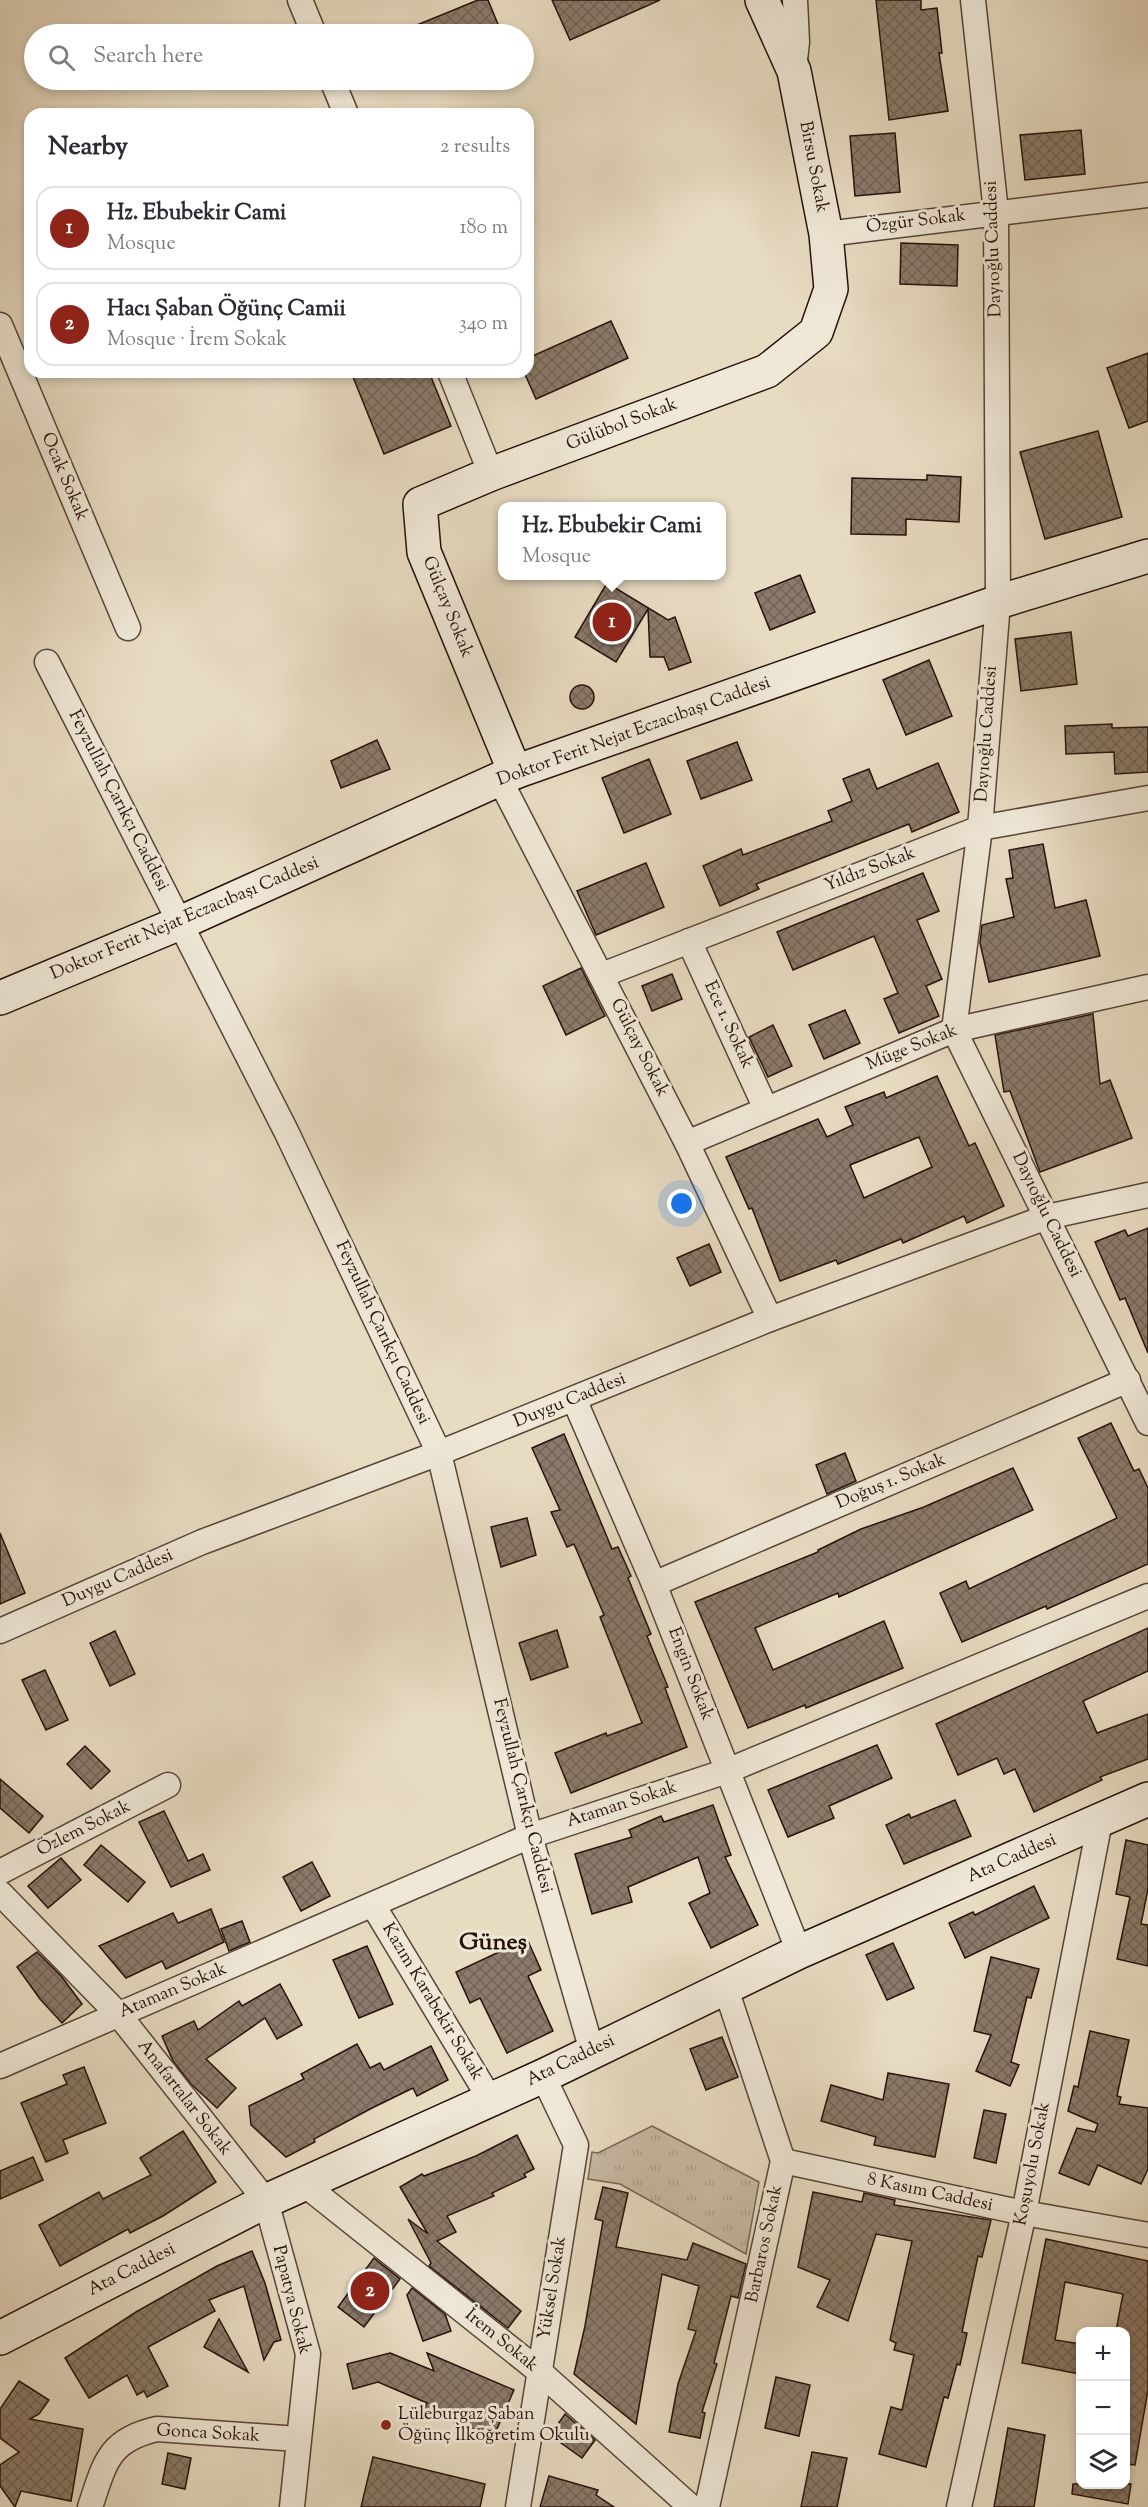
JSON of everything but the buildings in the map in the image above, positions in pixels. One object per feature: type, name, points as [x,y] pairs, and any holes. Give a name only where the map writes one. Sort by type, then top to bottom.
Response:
[{"type":"street","points":[[300,0],[310,24]]},
{"type":"street","points":[[762,0],[794,71]]},
{"type":"street","name":"Birsu Sokak","points":[[795,0],[797,42],[794,71],[826,234],[831,289],[816,332]]},
{"type":"street","name":"Dayıoğlu Caddesi","points":[[973,0],[996,212],[998,602],[980,828],[954,1030],[1148,1423]]},
{"type":"street","points":[[336,90],[344,108]]},
{"type":"street","name":"Özgür Sokak","points":[[826,234],[1148,195]]},
{"type":"street","name":"Ocak Sokak","points":[[0,325],[128,628]]},
{"type":"street","name":"Gülübol Sokak","points":[[420,504],[491,474],[767,371],[816,332]]},
{"type":"street","points":[[452,378],[491,474]]},
{"type":"street","name":"Gülçay Sokak","points":[[420,504],[424,552],[507,776],[602,975],[687,1143],[770,1319]]},
{"type":"street","name":"Doktor Ferit Nejat Eczacıbaşı Caddesi","points":[[0,998],[180,923],[507,776],[998,602],[1148,556]]},
{"type":"street","name":"Feyzullah Çarıkçı Caddesi","points":[[47,662],[286,1131],[439,1453],[530,1836],[592,2051]]},
{"type":"street","name":"Yıldız Sokak","points":[[602,975],[980,828],[1148,798]]},
{"type":"street","name":"Ece 1. Sokak","points":[[689,941],[766,1109]]},
{"type":"street","name":"Müge Sokak","points":[[687,1143],[954,1030],[1148,987]]},
{"type":"street","name":"Duygu Caddesi","points":[[0,1630],[202,1542],[439,1453],[770,1319],[1047,1217],[1148,1195]]},
{"type":"street","name":"Doğuş 1. Sokak","points":[[654,1584],[1128,1380]]},
{"type":"street","name":"Engin Sokak","points":[[574,1399],[654,1584],[799,1952]]},
{"type":"street","name":"Ataman Sokak","points":[[0,2066],[530,1836],[727,1771],[1148,1596]]},
{"type":"street","name":"Özlem Sokak","points":[[0,1872],[168,1785]]},
{"type":"street","name":"Ata Caddesi","points":[[0,2338],[266,2201],[543,2076],[799,1952],[1148,1799]]},
{"type":"street","name":"Koşuyolu Sokak","points":[[959,2507],[1024,2213],[1100,1821]]},
{"type":"street","name":"Anafartalar Sokak","points":[[0,1893],[119,2014],[266,2201]]},
{"type":"street","name":"Kazım Karabekir Sokak","points":[[373,1905],[490,2099]]},
{"type":"street","name":"Barbaros Sokak","points":[[707,2507],[783,2161],[725,1986]]},
{"type":"street","name":"Yüksel Sokak","points":[[518,2507],[576,2145],[543,2076]]},
{"type":"street","name":"8 Kasım Caddesi","points":[[783,2161],[1024,2213],[1148,2235]]},
{"type":"street","name":"İrem Sokak","points":[[304,2184],[540,2373],[691,2507]]},
{"type":"street","name":"Papatya Sokak","points":[[266,2201],[308,2354],[292,2507]]},
{"type":"street","name":"Gonca Sokak","points":[[90,2507],[109,2457],[120,2443],[137,2434],[156,2429],[298,2439]]},
{"type":"green space","points":[[652,2126],[759,2182],[746,2254],[620,2184],[588,2179],[592,2152],[598,2153]]},
{"type":"place","name":"Hz. Ebubekir Cami","points":[[612,622]]},
{"type":"place","name":"Hacı Şaban Öğünç Camii","points":[[370,2291]]},
{"type":"place","name":"Lüleburgaz Şaban Öğünç İlköğretim Okulu","points":[[386,2425]]},
{"type":"district","name":"Güneş","points":[[493,1943]]}]
